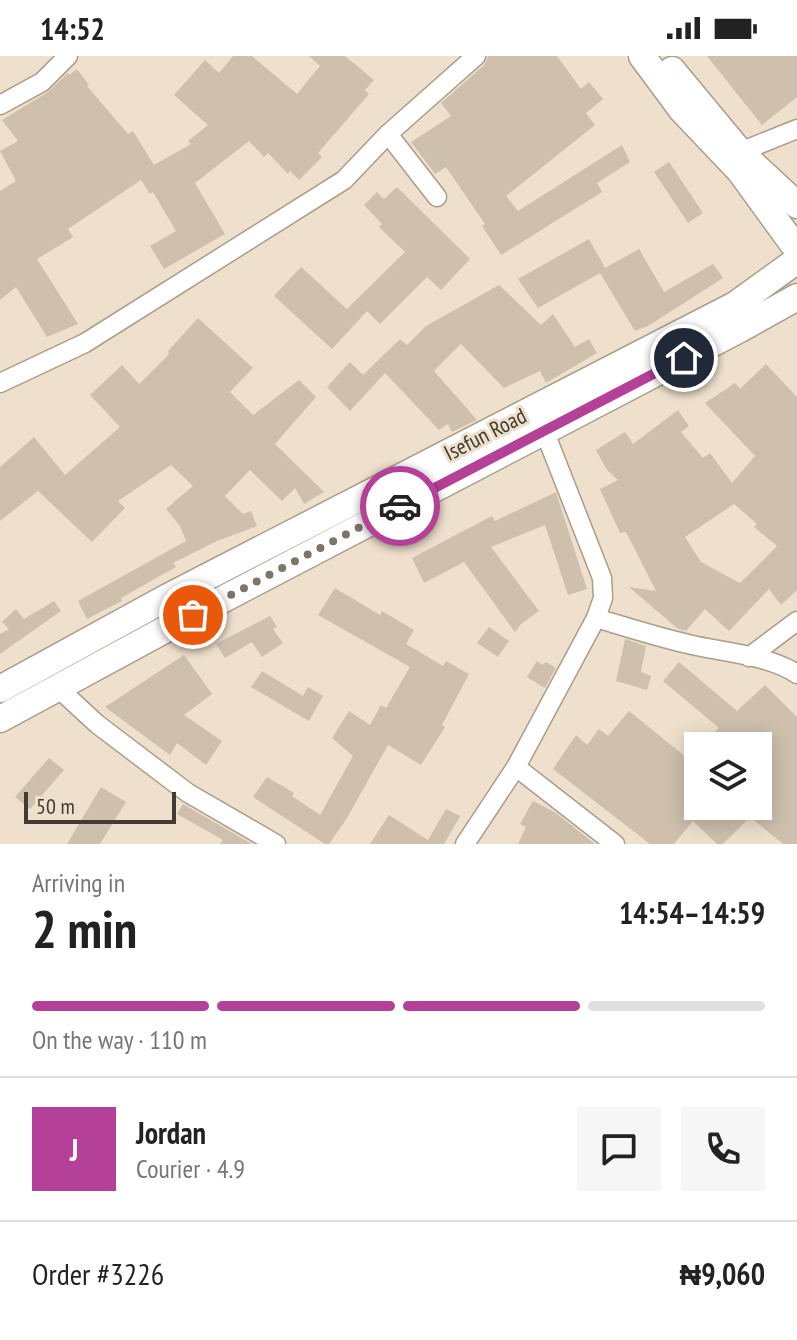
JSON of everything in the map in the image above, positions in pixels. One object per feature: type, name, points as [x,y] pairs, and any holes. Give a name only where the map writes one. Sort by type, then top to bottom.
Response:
[{"type":"street","points":[[0,105],[42,82],[68,56]]},
{"type":"street","points":[[0,383],[85,343],[344,180],[388,134],[476,56]]},
{"type":"street","points":[[642,56],[682,110],[740,171],[796,250]]},
{"type":"street","points":[[660,56],[740,152],[797,205]]},
{"type":"street","points":[[740,152],[797,129]]},
{"type":"street","points":[[388,134],[437,197]]},
{"type":"street","name":"Isefun Road","points":[[0,689],[168,597],[735,305],[796,250]]},
{"type":"street","name":"Isefun Road","points":[[0,719],[797,297]]},
{"type":"street","points":[[465,844],[516,767],[596,618],[603,598],[602,578],[544,430]]},
{"type":"street","points":[[596,618],[687,644],[749,657],[797,674]]},
{"type":"street","points":[[749,657],[797,621]]},
{"type":"street","points":[[57,687],[97,724],[188,793],[276,844]]},
{"type":"street","points":[[516,767],[615,844]]},
{"type":"building","points":[[233,56],[252,56],[297,94],[320,66],[309,56],[345,56],[374,80],[365,90],[369,94],[318,153],[322,157],[299,180],[290,171],[288,174],[268,153],[264,157],[249,141],[195,183],[225,234],[164,269],[150,246],[176,231],[153,192],[150,194],[141,180],[68,229],[73,237],[37,259],[78,324],[47,337],[16,287],[0,300],[0,191],[16,181],[0,151],[18,141],[2,120],[48,92],[68,73],[77,69],[87,86],[128,134],[133,131],[154,165],[191,144],[188,141],[208,125],[174,95],[205,60],[219,73]]},
{"type":"building","points":[[488,56],[557,56],[581,89],[589,82],[603,99],[586,113],[595,125],[506,196],[518,211],[622,145],[630,162],[597,183],[602,192],[501,255],[482,226],[485,224],[446,167],[435,174],[411,142],[451,116],[441,103],[484,65]]},
{"type":"building","points":[[707,56],[797,56],[797,97],[762,125]]},
{"type":"building","points":[[669,162],[703,213],[688,223],[654,172]]},
{"type":"building","points":[[397,187],[470,259],[441,290],[427,277],[380,324],[367,311],[332,349],[274,296],[301,267],[347,309],[405,252],[379,227],[382,224],[364,205],[377,192],[384,199]]},
{"type":"building","points":[[589,239],[605,268],[639,249],[664,292],[713,264],[723,278],[648,326],[635,331],[600,273],[538,308],[518,279]]},
{"type":"building","points":[[499,285],[541,325],[553,314],[575,347],[589,339],[597,353],[546,383],[540,371],[504,388],[461,344],[434,371],[477,420],[452,432],[448,424],[439,430],[385,373],[350,411],[327,387],[350,362],[363,375],[400,339],[407,345],[426,326]]},
{"type":"building","points":[[198,318],[253,368],[230,392],[253,415],[299,380],[316,397],[275,444],[324,492],[304,504],[295,488],[282,501],[250,470],[225,496],[243,514],[251,511],[257,526],[173,563],[176,567],[87,619],[78,601],[186,541],[180,526],[166,509],[193,486],[171,465],[118,501],[125,508],[92,542],[38,491],[0,521],[0,467],[34,437],[65,475],[120,427],[90,395],[122,365],[139,384]]},
{"type":"building","points":[[766,364],[797,397],[797,590],[781,605],[769,589],[729,631],[705,609],[686,631],[678,629],[629,587],[656,591],[626,532],[620,533],[600,489],[618,480],[607,470],[596,450],[625,432],[633,444],[678,410],[689,426],[681,432],[703,458],[710,453],[732,483],[755,456],[705,403],[735,383],[740,389]],"holes":[[[734,504],[757,524],[754,527],[777,546],[740,583],[701,562],[685,537]]]},
{"type":"building","points":[[556,492],[587,589],[568,595],[545,525],[491,547],[539,611],[515,632],[464,562],[424,583],[412,558],[492,516],[495,521]]},
{"type":"building","points":[[335,588],[380,615],[382,611],[414,630],[406,644],[443,666],[446,661],[469,674],[442,725],[445,727],[421,765],[388,745],[347,818],[329,844],[325,844],[253,797],[267,777],[294,793],[292,796],[320,815],[353,756],[332,738],[349,711],[370,725],[381,705],[386,708],[410,667],[318,615]]},
{"type":"building","points":[[54,601],[61,611],[0,654],[0,634],[9,629],[2,622],[16,609],[24,619]]},
{"type":"building","points":[[270,616],[277,627],[273,629],[283,643],[262,657],[252,642],[225,658],[216,644]]},
{"type":"building","points":[[489,627],[509,641],[498,657],[477,643]]},
{"type":"building","points":[[625,639],[646,646],[641,672],[651,676],[647,690],[616,681]]},
{"type":"building","points":[[184,655],[212,694],[184,715],[222,741],[206,765],[177,743],[170,755],[105,707]]},
{"type":"building","points":[[537,661],[556,668],[545,688],[527,677]]},
{"type":"building","points":[[679,662],[737,711],[765,685],[797,717],[797,844],[783,844],[754,820],[772,820],[772,732],[715,732],[719,728],[663,681]]},
{"type":"building","points":[[262,671],[303,696],[308,687],[323,696],[309,721],[251,687]]},
{"type":"building","points":[[629,711],[684,756],[684,820],[747,820],[723,844],[717,844],[693,821],[674,844],[650,844],[553,769],[576,735],[587,745],[599,729],[608,736]]},
{"type":"building","points":[[49,758],[64,770],[30,809],[15,797]]},
{"type":"building","points":[[101,787],[126,802],[100,844],[67,844]]},
{"type":"building","points":[[533,801],[556,813],[595,844],[518,844],[526,827],[520,824]]},
{"type":"building","points":[[183,804],[252,844],[220,844],[223,840],[177,814]]},
{"type":"building","points":[[446,809],[460,816],[444,844],[370,844],[389,815],[428,840]]},
{"type":"way so far","points":[[193,615],[400,506]]},
{"type":"route","points":[[400,506],[684,358]]}]
